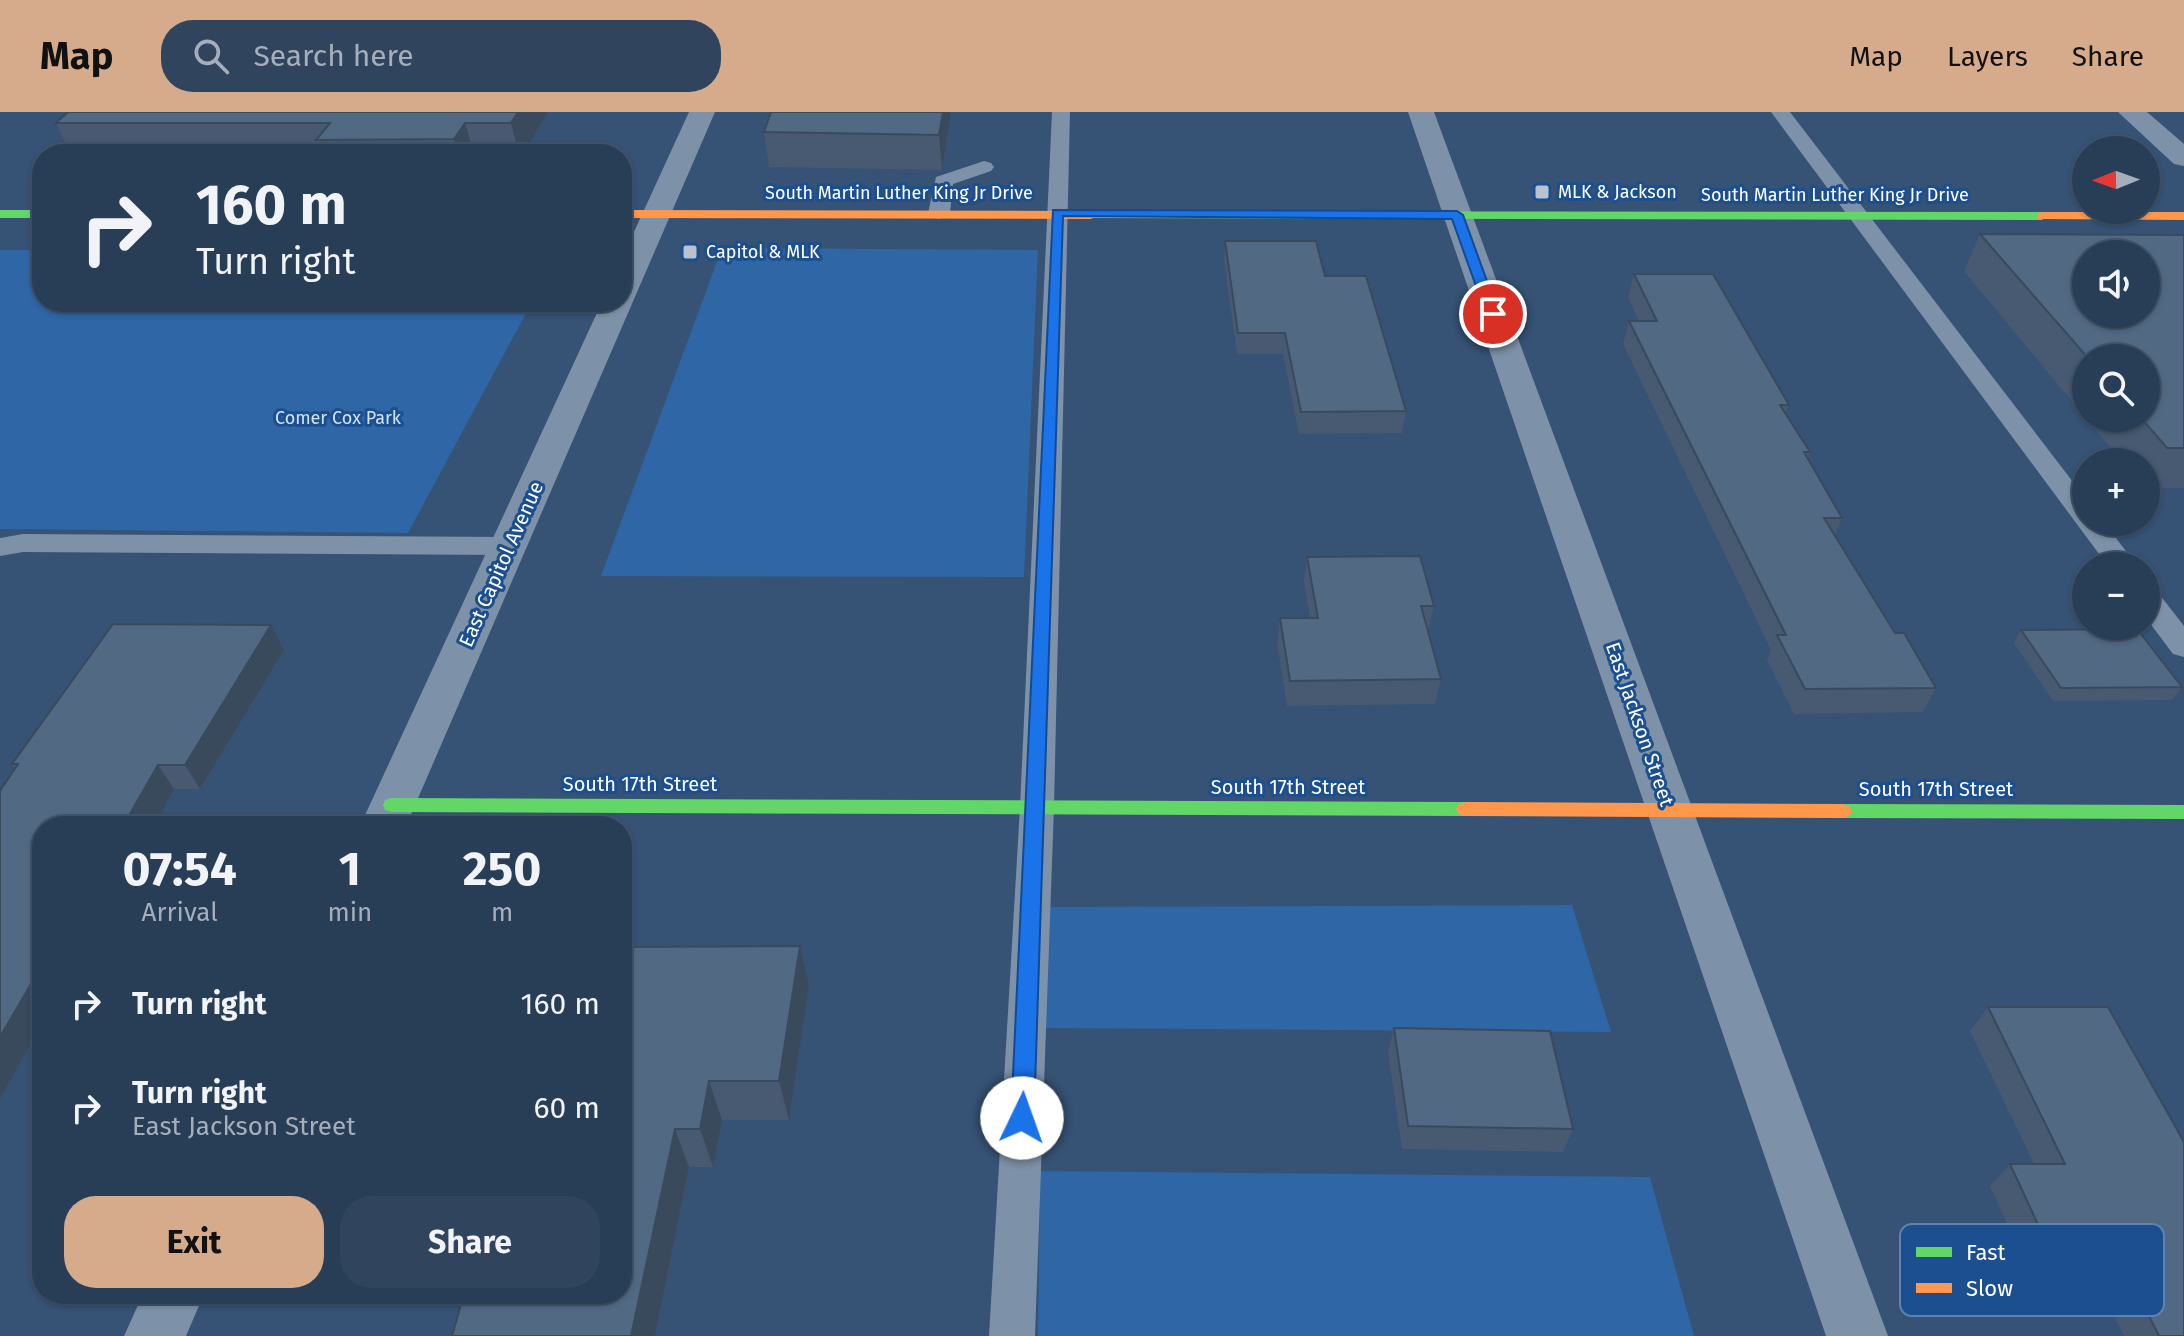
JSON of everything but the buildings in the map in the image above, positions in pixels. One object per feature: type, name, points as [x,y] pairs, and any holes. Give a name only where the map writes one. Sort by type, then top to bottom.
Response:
[{"type":"street","points":[[632,269],[702,112]]},
{"type":"street","name":"East Jackson Street","points":[[1421,112],[1857,1336]]},
{"type":"street","points":[[2131,112],[2184,158]]},
{"type":"street","points":[[0,214],[32,214]]},
{"type":"street","name":"South Martin Luther King Jr Drive","points":[[632,214],[2184,216]]},
{"type":"street","name":"East Capitol Avenue","points":[[388,815],[614,312]]},
{"type":"street","name":"South 17th Street","points":[[388,815],[1037,807],[2184,812]]},
{"type":"street","points":[[155,1336],[169,1304]]},
{"type":"lane","points":[[1012,1336],[1037,807],[1061,112]]},
{"type":"lane","points":[[1780,112],[2072,499]]},
{"type":"lane","points":[[939,213],[943,181],[984,167]]},
{"type":"lane","points":[[2100,536],[2112,552]]},
{"type":"lane","points":[[0,547],[23,543],[509,546]]},
{"type":"lane","points":[[2160,615],[2184,647]]},
{"type":"green space","points":[[722,248],[1038,250],[1024,577],[601,576]]},
{"type":"green space","name":"Comer Cox Park","points":[[0,250],[32,250],[32,312],[527,312],[408,533],[0,529]]},
{"type":"green space","points":[[1572,905],[1611,1032],[1043,1028],[1047,907]]},
{"type":"green space","points":[[1040,1171],[1650,1177],[1694,1336],[1038,1336]]},
{"type":"traffic: fast","points":[[0,214],[32,214]]},
{"type":"traffic: fast","points":[[1091,215],[2042,216]]},
{"type":"traffic: fast","points":[[392,805],[1466,809]]},
{"type":"traffic: fast","points":[[1842,811],[2184,812]]},
{"type":"traffic: slow","points":[[632,214],[1091,215]]},
{"type":"traffic: slow","points":[[2042,216],[2184,216]]},
{"type":"traffic: slow","points":[[1466,809],[1842,811]]},
{"type":"place","name":"MLK & Jackson","points":[[1542,192]]},
{"type":"place","name":"Capitol & MLK","points":[[690,252]]},
{"type":"route","points":[[1022,1118],[1038,780],[1057,213],[1457,215],[1493,314]]}]
